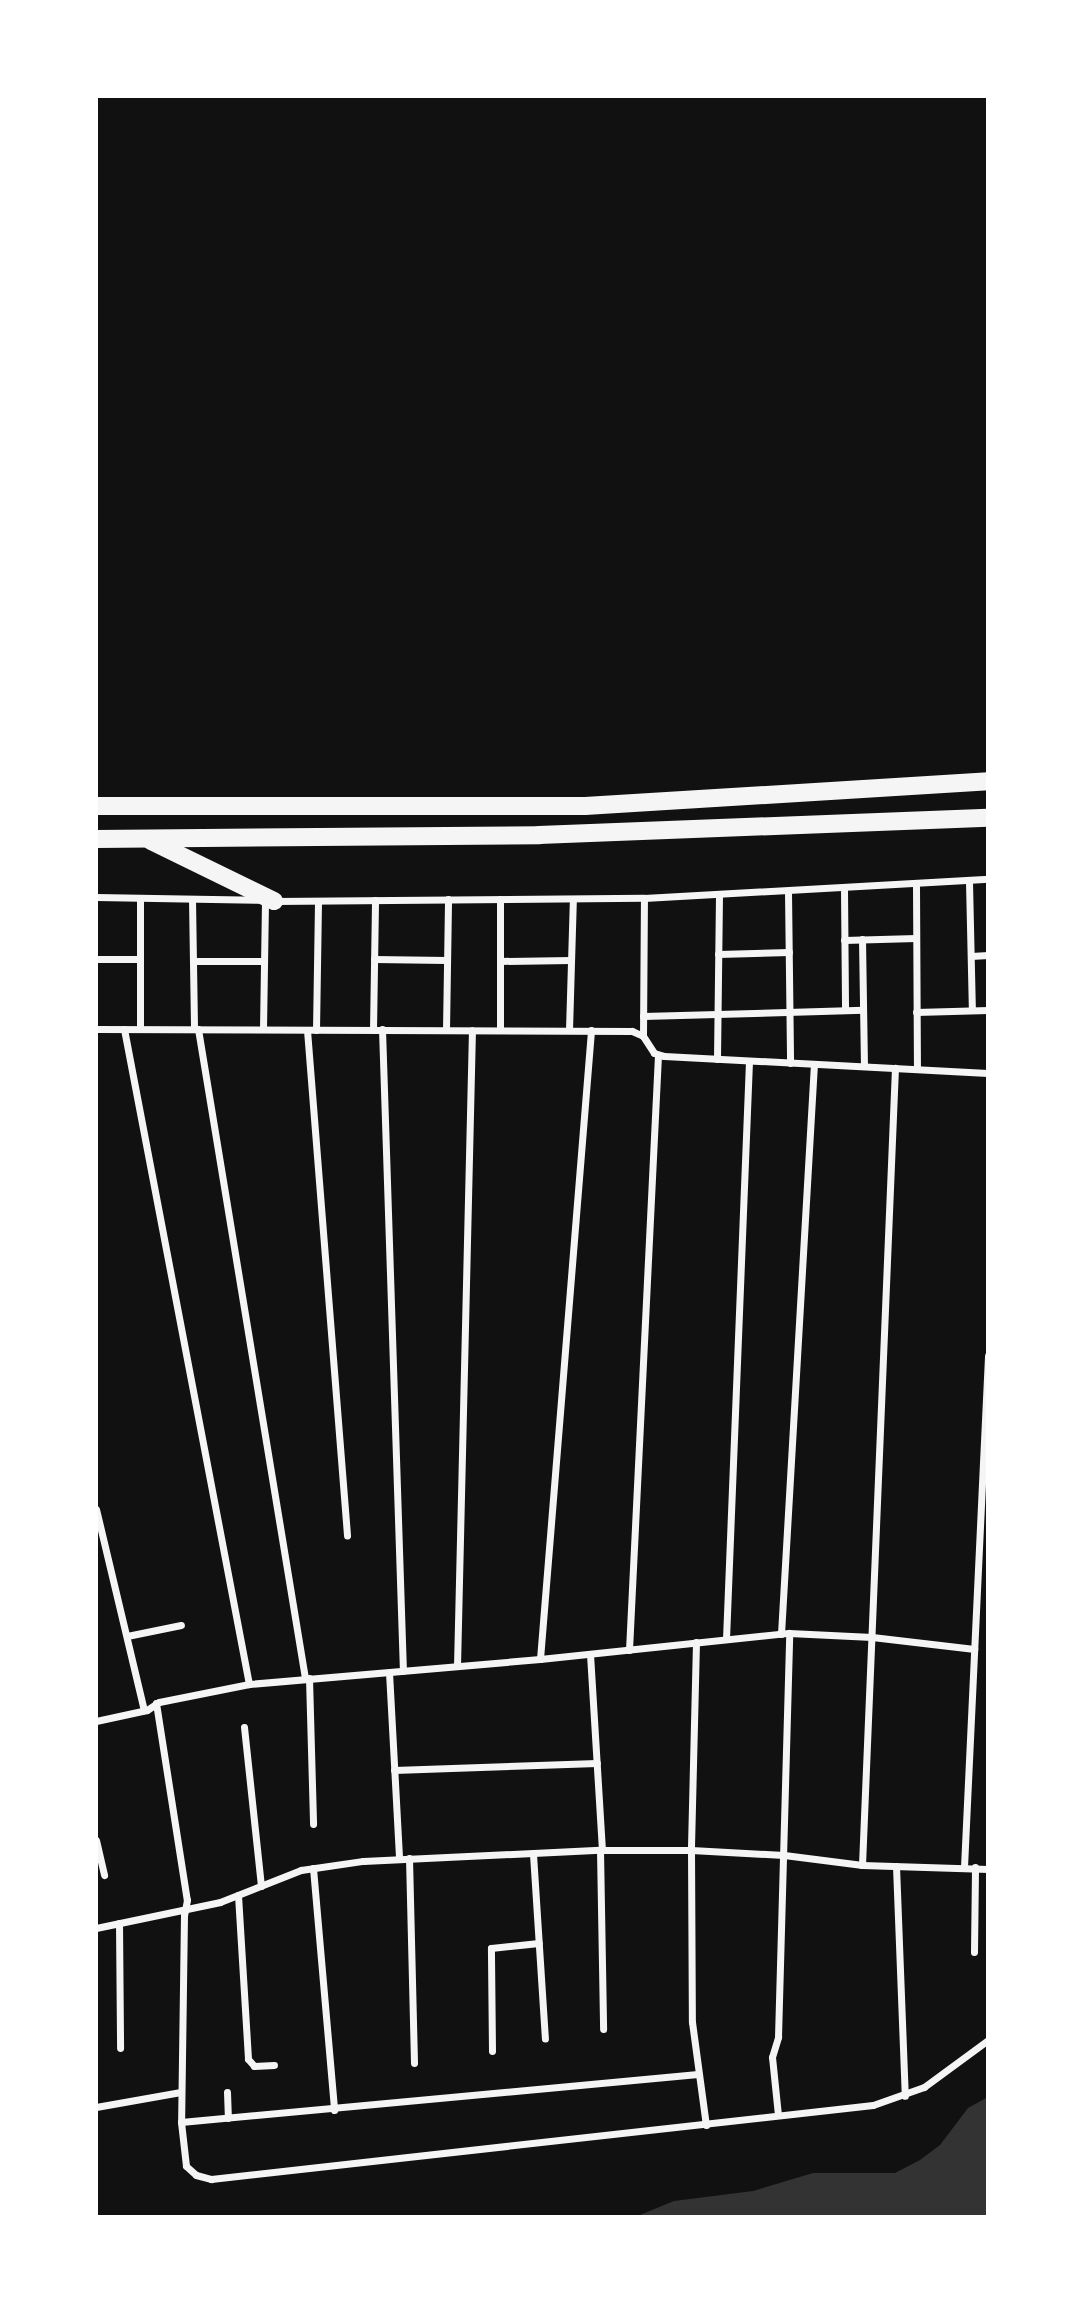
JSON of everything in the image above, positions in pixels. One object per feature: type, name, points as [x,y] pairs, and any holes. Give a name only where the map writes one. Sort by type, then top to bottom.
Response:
[{"type":"main road","points":[[96,806],[585,806],[988,781]]},
{"type":"main road","points":[[96,839],[539,835],[988,818]]},
{"type":"main road","points":[[148,839],[270,901]]},
{"type":"street","points":[[96,897],[270,901],[644,898],[988,879]]},
{"type":"street","points":[[969,882],[972,1010]]},
{"type":"street","points":[[916,885],[917,1069]]},
{"type":"street","points":[[844,888],[845,1010]]},
{"type":"street","points":[[788,892],[790,1063]]},
{"type":"street","points":[[717,1059],[719,895]]},
{"type":"street","points":[[140,898],[140,1029]]},
{"type":"street","points":[[569,1030],[573,898]]},
{"type":"street","points":[[643,1036],[644,898]]},
{"type":"street","points":[[192,899],[196,1029],[307,1678],[313,1824]]},
{"type":"street","points":[[500,899],[500,1030]]},
{"type":"street","points":[[373,1030],[375,900]]},
{"type":"street","points":[[446,1030],[448,900]]},
{"type":"street","points":[[263,1029],[264,961],[270,901]]},
{"type":"street","points":[[316,1030],[318,901]]},
{"type":"street","points":[[845,940],[916,938]]},
{"type":"street","points":[[862,939],[864,1066]]},
{"type":"street","points":[[718,954],[789,952]]},
{"type":"street","points":[[971,956],[988,955]]},
{"type":"street","points":[[96,959],[140,959]]},
{"type":"street","points":[[374,959],[446,960]]},
{"type":"street","points":[[500,961],[571,960]]},
{"type":"street","points":[[193,961],[264,961]]},
{"type":"street","points":[[643,1016],[863,1010]]},
{"type":"street","points":[[916,1012],[988,1010]]},
{"type":"street","points":[[96,1029],[591,1030],[632,1031],[643,1036],[658,1055],[629,1650]]},
{"type":"street","points":[[124,1029],[249,1684]]},
{"type":"street","points":[[307,1030],[347,1535]]},
{"type":"street","points":[[382,1030],[403,1671]]},
{"type":"street","points":[[457,1666],[472,1030]]},
{"type":"street","points":[[540,1659],[591,1030]]},
{"type":"street","points":[[658,1055],[988,1073]]},
{"type":"street","points":[[726,1639],[749,1061]]},
{"type":"street","points":[[778,2115],[772,2057],[778,2037],[784,1855],[785,1634],[814,1064]]},
{"type":"street","points":[[862,1865],[895,1068]]},
{"type":"street","points":[[964,1867],[988,1356]]},
{"type":"street","points":[[96,1509],[144,1710]]},
{"type":"street","points":[[127,1636],[181,1625]]},
{"type":"street","points":[[96,1721],[144,1710],[156,1703],[249,1684],[540,1659],[785,1634],[872,1637],[974,1649]]},
{"type":"street","points":[[696,1642],[691,1850],[692,2022],[706,2125]]},
{"type":"street","points":[[590,1654],[601,1850],[603,2029]]},
{"type":"street","points":[[389,1672],[399,1859]]},
{"type":"street","points":[[156,1703],[187,1900],[181,2122],[186,2166],[196,2175],[211,2179],[873,2105],[905,2096],[943,2075],[988,2040]]},
{"type":"street","points":[[243,1727],[261,1886]]},
{"type":"street","points":[[394,1770],[597,1763]]},
{"type":"street","points":[[96,1840],[104,1875]]},
{"type":"street","points":[[96,1928],[186,1910],[239,1895],[313,1868],[409,1858],[601,1850],[691,1850],[784,1855],[862,1865],[988,1869]]},
{"type":"street","points":[[533,1854],[545,2039]]},
{"type":"street","points":[[409,1858],[414,2063]]},
{"type":"street","points":[[896,1866],[905,2096]]},
{"type":"street","points":[[974,1952],[975,1867]]},
{"type":"street","points":[[313,1868],[334,2110]]},
{"type":"street","points":[[239,1895],[248,2059],[254,2066],[274,2065]]},
{"type":"street","points":[[119,1923],[120,2048]]},
{"type":"street","points":[[492,2052],[491,1948],[539,1943]]},
{"type":"street","points":[[181,2122],[334,2110],[698,2074]]},
{"type":"street","points":[[227,2091],[228,2118]]},
{"type":"street","points":[[96,2107],[181,2092]]},
{"type":"shaded area","points":[[988,2097],[988,2217],[635,2217],[674,2201],[753,2191],[813,2173],[895,2173],[920,2160],[940,2145],[968,2108]]}]
